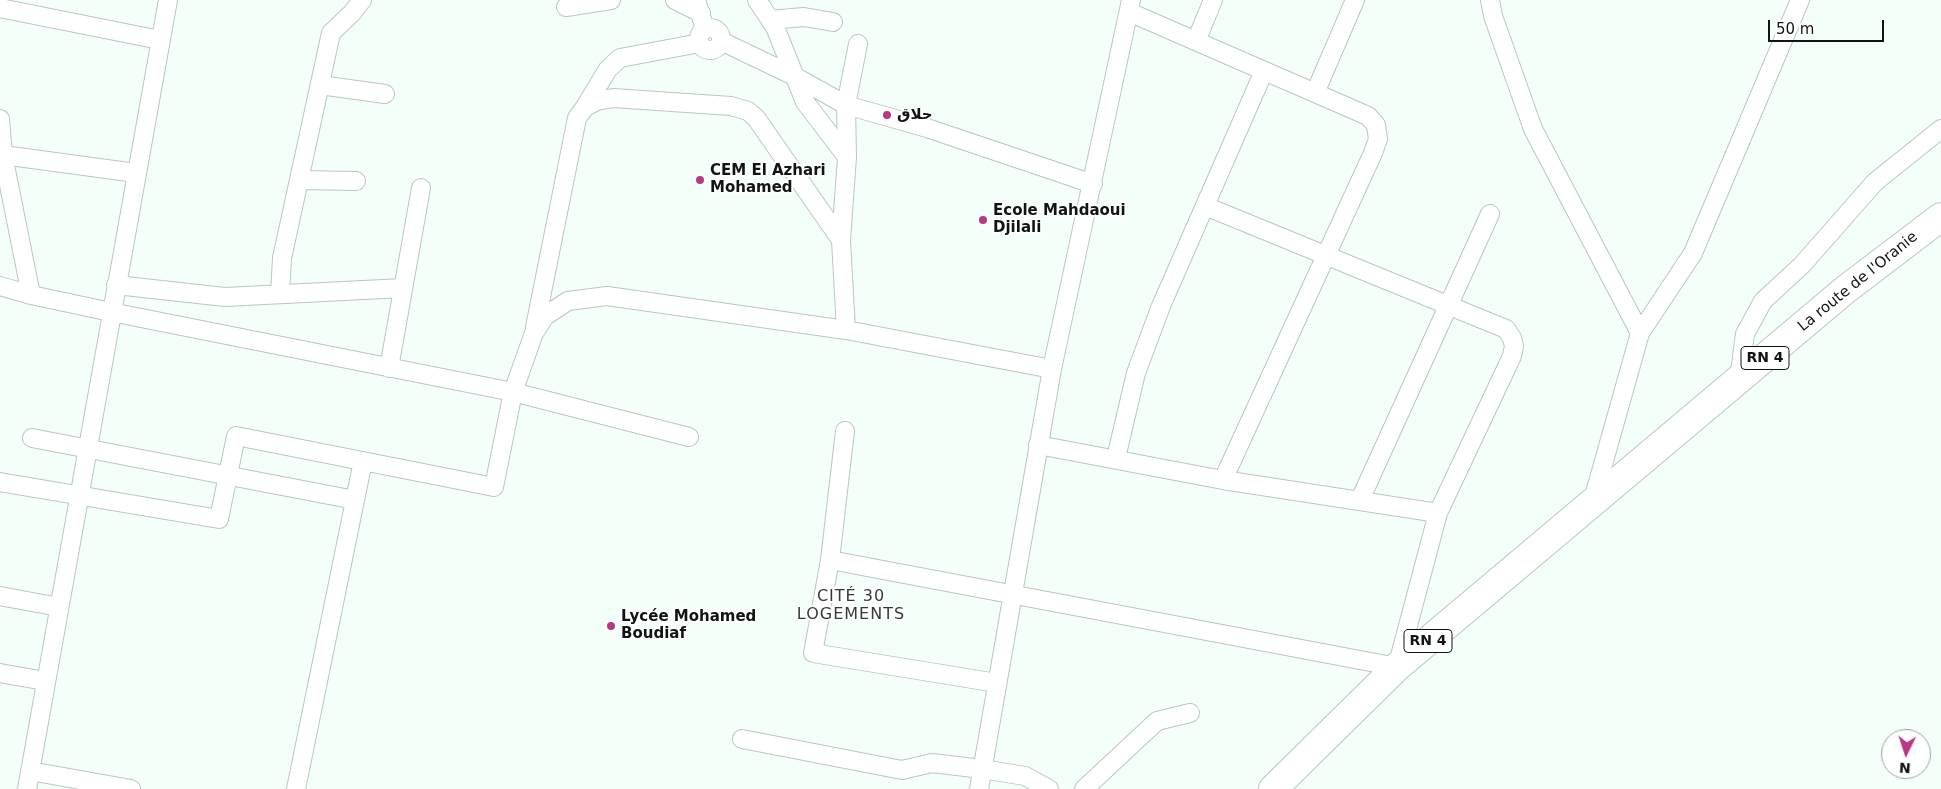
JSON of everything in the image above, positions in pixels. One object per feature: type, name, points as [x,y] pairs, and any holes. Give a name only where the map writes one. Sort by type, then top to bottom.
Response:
[{"type":"main road","name":"La route de l'Oranie","points":[[1592,504],[1845,290],[1941,216]]},
{"type":"main road","name":"RN 4","points":[[1273,789],[1397,667],[1592,504]]},
{"type":"street","points":[[27,789],[168,0]]},
{"type":"street","points":[[280,294],[282,258],[331,33],[352,13],[362,0]]},
{"type":"street","points":[[566,7],[611,0]]},
{"type":"street","points":[[675,0],[701,21],[709,49],[716,47],[721,41],[794,76],[846,105],[927,128],[1093,184]]},
{"type":"street","points":[[757,0],[770,20],[805,102],[847,157]]},
{"type":"street","points":[[1196,41],[1213,0]]},
{"type":"street","points":[[1315,93],[1356,0]]},
{"type":"street","points":[[1490,0],[1493,16],[1533,129],[1640,333]]},
{"type":"street","points":[[1592,504],[1640,333],[1694,253],[1800,0]]},
{"type":"street","points":[[979,789],[1052,369],[1130,6],[1196,41],[1368,116],[1376,125],[1378,138],[1327,256],[1223,480]]},
{"type":"street","points":[[0,8],[160,40]]},
{"type":"street","points":[[770,20],[804,16],[833,22]]},
{"type":"street","points":[[0,482],[219,519],[236,436],[494,486],[513,392],[534,333],[577,118],[608,69],[620,58],[701,21]]},
{"type":"street","points":[[846,330],[841,240],[847,157],[846,105],[858,44]]},
{"type":"street","points":[[1116,458],[1136,373],[1161,306],[1264,70]]},
{"type":"street","points":[[320,85],[384,94]]},
{"type":"street","points":[[585,107],[597,100],[613,98],[731,106],[748,111],[756,118],[841,240]]},
{"type":"street","points":[[0,119],[4,156],[31,295]]},
{"type":"street","points":[[1739,380],[1745,334],[1763,301],[1802,265],[1875,182],[1941,129]]},
{"type":"street","points":[[4,156],[136,172]]},
{"type":"street","points":[[299,180],[356,181]]},
{"type":"street","points":[[389,368],[421,188]]},
{"type":"street","points":[[830,560],[1397,667],[1438,513],[1512,356],[1514,346],[1506,329],[1205,206]]},
{"type":"street","points":[[1360,500],[1490,214]]},
{"type":"street","points":[[116,285],[225,297],[403,288]]},
{"type":"street","points":[[0,286],[31,295],[111,312],[513,392],[689,437]]},
{"type":"street","points":[[534,333],[545,316],[568,301],[607,296],[846,330],[1052,369]]},
{"type":"street","points":[[845,431],[830,560],[814,653],[997,683]]},
{"type":"street","points":[[32,438],[355,500]]},
{"type":"street","points":[[1038,444],[1223,480],[1438,513]]},
{"type":"street","points":[[296,789],[363,461]]},
{"type":"street","points":[[0,596],[59,607]]},
{"type":"street","points":[[0,673],[45,681]]},
{"type":"street","points":[[1084,789],[1157,720],[1190,713]]},
{"type":"street","points":[[742,739],[902,770],[932,763],[1025,776],[1049,789]]},
{"type":"street","points":[[30,771],[131,789]]},
{"type":"place","name":"حلاق","points":[[887,115]]},
{"type":"place","name":"CEM El Azhari Mohamed","points":[[700,180]]},
{"type":"place","name":"Ecole Mahdaoui Djilali","points":[[983,220]]},
{"type":"place","name":"Lycée Mohamed Boudiaf","points":[[611,626]]},
{"type":"district","name":"CITÉ 30 LOGEMENTS","points":[[851,606]]}]
